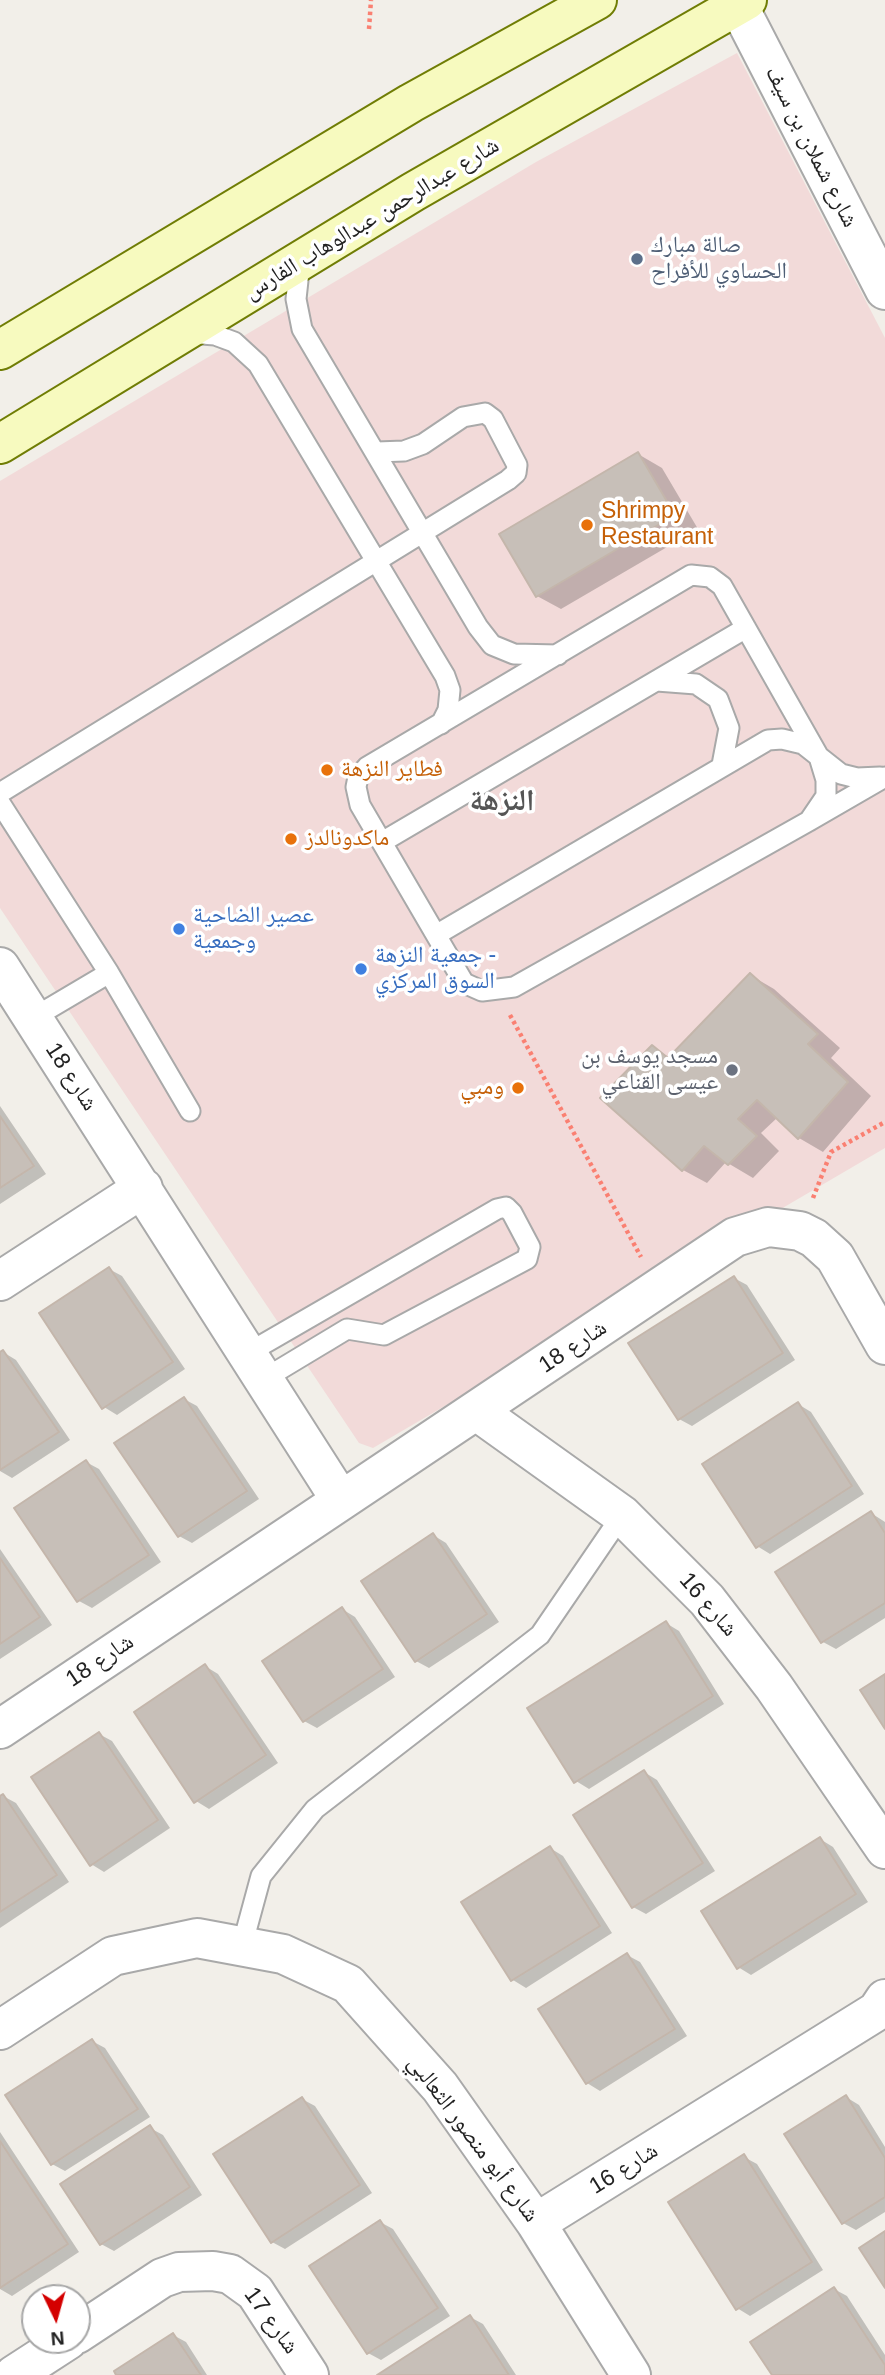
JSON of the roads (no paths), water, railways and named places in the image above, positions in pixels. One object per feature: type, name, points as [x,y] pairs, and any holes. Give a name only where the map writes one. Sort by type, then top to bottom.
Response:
[{"type":"street","points":[[0,350],[411,103],[597,0]]},
{"type":"street","name":"شارع عبدالرحمن عبدالوهاب الفارس","points":[[0,444],[413,192],[742,3]]},
{"type":"street","name":"شارع شملان بن سيف","points":[[742,3],[880,268]]},
{"type":"street","name":"شارع 18","points":[[0,967],[340,1499]]},
{"type":"street","points":[[0,1280],[143,1188]]},
{"type":"street","name":"شارع 18","points":[[0,1729],[340,1499],[478,1412],[734,1237],[768,1227],[807,1234],[835,1257],[885,1345]]},
{"type":"street","name":"شارع 16","points":[[478,1412],[622,1515],[707,1600],[774,1687],[885,1849]]},
{"type":"street","name":"شارع أبو منصور الثعالبي","points":[[0,2030],[113,1956],[197,1938],[283,1954],[348,1984],[440,2087],[537,2223],[631,2375]]},
{"type":"street","name":"شارع 16","points":[[537,2223],[877,2011],[885,1999]]},
{"type":"street","name":"شارع 17","points":[[91,2325],[163,2278],[179,2272],[213,2271],[230,2274],[255,2292],[309,2375]]},
{"type":"street","points":[[14,2375],[46,2354]]},
{"type":"lane","points":[[300,261],[296,299],[302,329],[377,452],[422,533],[492,645],[514,654],[559,655]]},
{"type":"lane","points":[[184,332],[215,335],[233,342],[258,364],[445,676],[450,690],[447,710],[441,724]]},
{"type":"lane","points":[[0,793],[516,473],[513,453],[493,419],[485,413],[463,417],[423,444],[404,451],[377,452]]},
{"type":"lane","points":[[810,821],[826,796],[827,780],[819,757],[722,586],[710,577],[691,575],[367,767],[358,777],[356,787],[360,804],[464,983],[475,990],[496,990],[514,987],[810,821],[885,777]]},
{"type":"lane","points":[[382,842],[746,628]]},
{"type":"lane","points":[[656,681],[696,684],[718,699],[729,728],[722,765]]},
{"type":"lane","points":[[436,935],[768,740],[782,738],[803,744],[841,774],[857,778],[885,777]]},
{"type":"lane","points":[[0,803],[109,973],[190,1111]]},
{"type":"lane","points":[[33,1018],[109,973]]},
{"type":"lane","points":[[506,1208],[512,1213],[530,1247],[527,1259],[384,1335],[347,1329],[256,1366],[332,1305],[497,1209],[506,1208]]},
{"type":"lane","points":[[332,1305],[347,1329]]},
{"type":"lane","points":[[242,1946],[261,1876],[315,1809],[540,1635],[622,1515]]},
{"type":"place","name":"صالة مبارك الحساوي للأفراح","points":[[637,259]]},
{"type":"place","name":"Shrimpy Restaurant","points":[[587,525]]},
{"type":"place","name":"فطاير النزهة","points":[[327,770]]},
{"type":"place","name":"ماكدونالدز","points":[[291,839]]},
{"type":"place","name":"عصير الضاحية وجمعية","points":[[179,929]]},
{"type":"place","name":"جمعية النزهة - السوق المركزي","points":[[361,969]]},
{"type":"place","name":"مسجد يوسف بن عيسى القناعي","points":[[732,1070]]},
{"type":"place","name":"ومبي","points":[[518,1088]]},
{"type":"district","name":"النزهة","points":[[502,802]]}]
